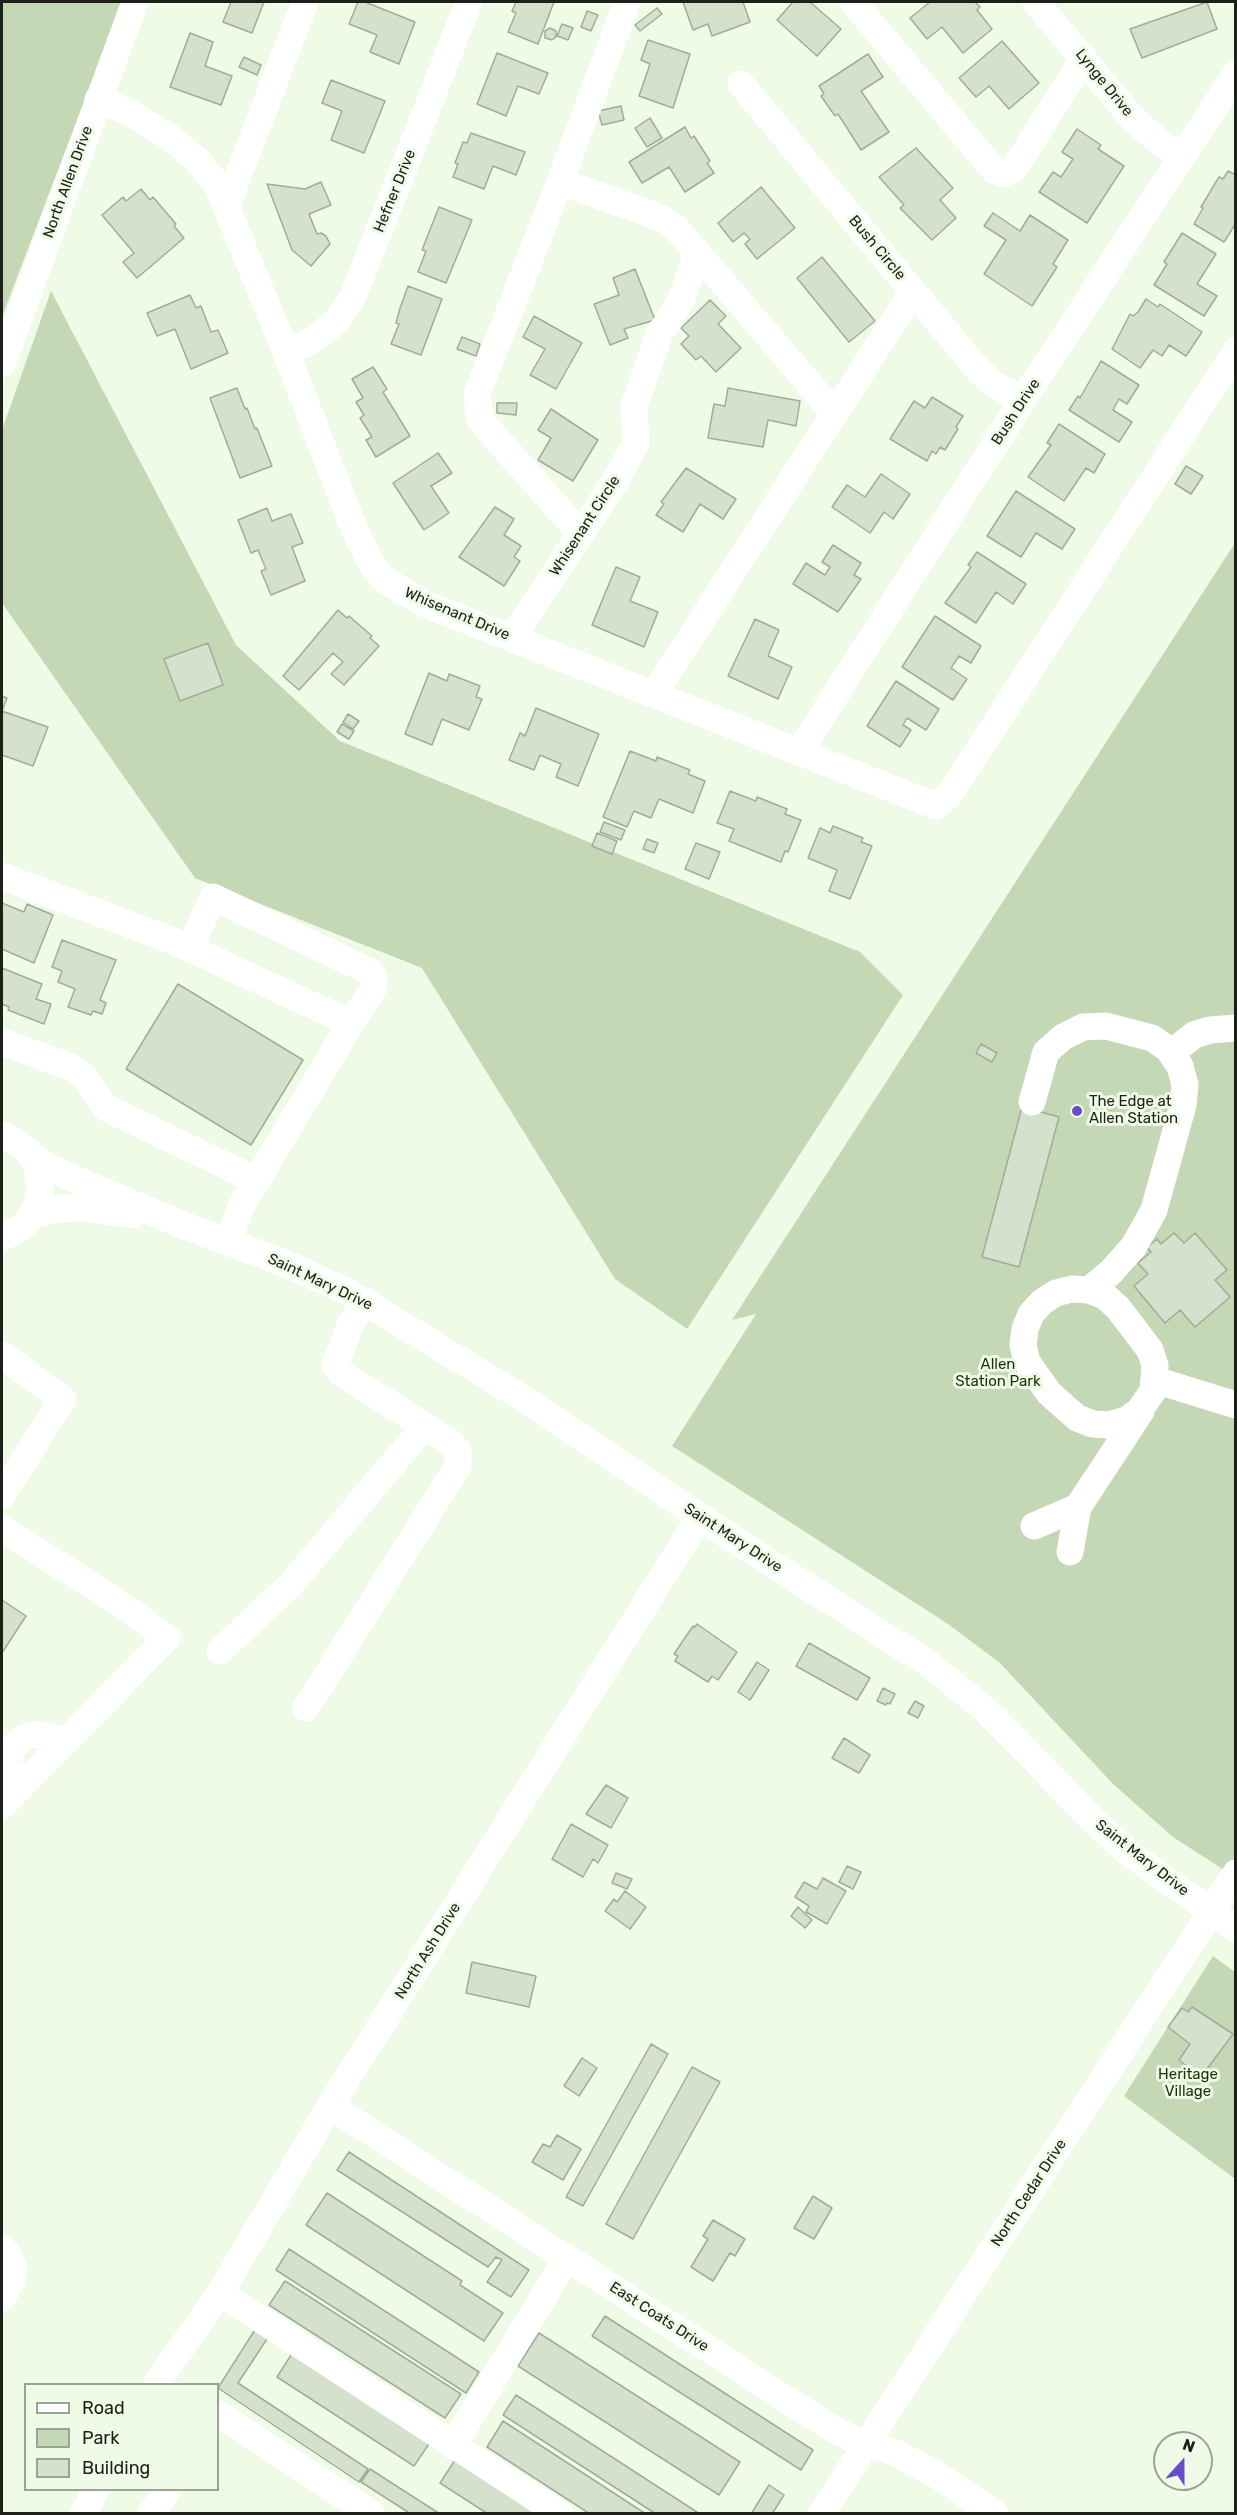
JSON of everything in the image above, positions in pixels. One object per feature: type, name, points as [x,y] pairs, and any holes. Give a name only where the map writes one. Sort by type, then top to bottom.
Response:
[{"type":"street","name":"North Allen Drive","points":[[2,364],[135,2]]},
{"type":"street","points":[[227,206],[305,2]]},
{"type":"street","name":"Hefner Drive","points":[[286,353],[311,341],[336,322],[352,299],[469,2]]},
{"type":"street","points":[[581,534],[480,420],[477,394],[627,2]]},
{"type":"street","points":[[853,2],[994,170],[1002,174],[1014,169],[1084,58]]},
{"type":"street","name":"Lynge Drive","points":[[1036,2],[1132,117],[1161,143],[1181,156]]},
{"type":"street","name":"Bush Drive","points":[[799,752],[1023,400],[1236,74]]},
{"type":"street","name":"Bush Circle","points":[[741,84],[980,372],[994,384],[1023,400]]},
{"type":"street","name":"Whisenant Drive","points":[[98,99],[128,112],[170,137],[195,158],[217,184],[355,531],[374,568],[386,581],[425,604],[936,806],[950,794],[1236,351]]},
{"type":"street","points":[[560,182],[666,221],[697,252],[835,414]]},
{"type":"street","name":"Whisenant Circle","points":[[512,638],[616,480],[636,443],[634,406],[660,332],[683,296],[697,252]]},
{"type":"street","points":[[654,694],[913,292]]},
{"type":"street","points":[[2,876],[190,949],[351,1023]]},
{"type":"street","points":[[190,949],[213,897],[363,966],[374,977],[373,989],[240,1207],[228,1242]]},
{"type":"street","points":[[1032,1102],[1046,1052],[1063,1037],[1083,1027],[1106,1026],[1152,1038],[1171,1053],[1180,1066],[1185,1085],[1183,1105],[1154,1210],[1134,1246],[1111,1272],[1089,1290]]},
{"type":"street","points":[[1171,1053],[1194,1035],[1210,1030],[1236,1028]]},
{"type":"street","points":[[2,1042],[71,1068],[84,1077],[106,1108],[256,1180]]},
{"type":"street","name":"Saint Mary Drive","points":[[2,1135],[17,1142],[48,1167],[178,1223],[289,1265],[365,1301],[521,1396],[700,1517],[926,1662],[987,1711],[1093,1820],[1130,1853],[1236,1929]]},
{"type":"street","points":[[2,1238],[22,1227],[32,1215],[39,1199],[40,1182],[36,1165],[27,1151]]},
{"type":"street","name":"Saint Mary Drive","points":[[32,1215],[50,1210],[79,1207],[110,1210],[178,1223]]},
{"type":"street","points":[[1072,1289],[1089,1290],[1105,1296],[1118,1308],[1141,1337],[1153,1357],[1151,1391],[1139,1411],[1126,1420],[1109,1425],[1093,1424],[1077,1418],[1065,1409],[1035,1376],[1027,1362],[1024,1337],[1031,1314],[1042,1302],[1056,1293],[1072,1289]]},
{"type":"street","points":[[306,1708],[458,1466],[458,1451],[449,1442],[342,1374],[335,1365],[350,1325],[365,1301]]},
{"type":"street","points":[[2,1355],[63,1399],[2,1495]]},
{"type":"street","points":[[1151,1391],[1236,1405]]},
{"type":"street","points":[[1070,1552],[1078,1507],[1151,1391]]},
{"type":"street","points":[[220,1652],[292,1583],[424,1426]]},
{"type":"street","points":[[1034,1526],[1078,1507]]},
{"type":"street","name":"North Ash Drive","points":[[162,2382],[220,2293],[330,2106],[700,1517]]},
{"type":"street","points":[[2,1528],[124,1607],[167,1638],[10,1797]]},
{"type":"street","name":"North Cedar Drive","points":[[821,2514],[1236,1873]]},
{"type":"street","name":"East Coats Drive","points":[[330,2106],[828,2426],[851,2438],[896,2453],[937,2475],[995,2514]]},
{"type":"street","points":[[2,2249],[7,2253],[13,2266],[12,2280],[2,2298]]},
{"type":"street","points":[[453,2446],[567,2258]]},
{"type":"street","points":[[220,2293],[560,2514]]},
{"type":"street","points":[[219,2415],[372,2514]]},
{"type":"street","points":[[83,2514],[95,2491]]},
{"type":"street","points":[[151,2514],[166,2491]]},
{"type":"green space","points":[[2,2],[122,2],[2,317]]},
{"type":"green space","points":[[51,291],[236,645],[340,741],[860,952],[903,995],[687,1329],[615,1279],[422,968],[195,878],[2,603],[2,430]]},
{"type":"green space","name":"Allen Station Park","points":[[1235,543],[1235,1877],[1173,1837],[1113,1784],[1000,1663],[948,1624],[672,1446],[756,1314],[732,1320]]},
{"type":"green space","name":"Heritage Village","points":[[1213,1956],[1235,1972],[1235,2179],[1124,2096]]},
{"type":"building","points":[[231,2],[264,2],[252,33],[223,22]]},
{"type":"building","points":[[358,2],[365,2],[415,22],[399,64],[370,52],[377,35],[349,24]]},
{"type":"building","points":[[516,2],[554,2],[538,44],[508,32],[516,13],[512,11]]},
{"type":"building","points":[[683,2],[743,2],[750,22],[712,36],[708,24],[693,30]]},
{"type":"building","points":[[793,2],[810,2],[841,29],[817,56],[777,20]]},
{"type":"building","points":[[930,2],[975,2],[980,7],[977,10],[992,29],[963,53],[942,27],[927,39],[910,18]]},
{"type":"building","points":[[1207,2],[1217,29],[1142,58],[1130,29]]},
{"type":"building","points":[[657,8],[662,14],[640,31],[635,25]]},
{"type":"building","points":[[587,11],[598,15],[591,31],[581,27]]},
{"type":"building","points":[[562,24],[573,28],[568,40],[557,36]]},
{"type":"building","points":[[550,28],[556,31],[556,37],[552,40],[545,38],[545,31]]},
{"type":"building","points":[[190,33],[213,42],[205,66],[232,76],[221,105],[170,87]]},
{"type":"building","points":[[648,40],[690,54],[673,108],[639,96],[650,64],[641,60]]},
{"type":"building","points":[[1002,41],[1039,83],[1009,109],[989,86],[976,97],[959,78]]},
{"type":"building","points":[[497,53],[548,73],[539,94],[518,86],[506,116],[477,104]]},
{"type":"building","points":[[868,54],[883,77],[861,91],[889,132],[861,150],[838,114],[835,116],[821,96],[824,94],[819,86]]},
{"type":"building","points":[[244,57],[261,65],[257,75],[239,67]]},
{"type":"building","points":[[331,80],[385,101],[364,153],[331,140],[342,111],[322,103]]},
{"type":"building","points":[[621,106],[624,120],[602,125],[598,111]]},
{"type":"building","points":[[650,118],[662,138],[647,147],[635,128]]},
{"type":"building","points":[[685,127],[691,138],[694,136],[710,161],[707,163],[714,173],[685,192],[669,167],[642,183],[629,162]]},
{"type":"building","points":[[1077,129],[1101,145],[1098,149],[1124,166],[1087,223],[1039,192],[1053,172],[1061,177],[1073,159],[1062,152]]},
{"type":"building","points":[[471,133],[525,152],[516,175],[493,166],[484,189],[453,177],[458,164],[455,163],[463,142],[467,143]]},
{"type":"building","points":[[916,148],[953,188],[940,200],[956,218],[932,240],[900,208],[904,205],[879,177]]},
{"type":"building","points":[[1228,171],[1236,175],[1236,223],[1224,242],[1194,224],[1203,208],[1201,207],[1219,177],[1223,179]]},
{"type":"building","points":[[321,182],[331,205],[309,214],[317,234],[321,233],[326,236],[330,244],[311,266],[292,250],[267,184],[305,189]]},
{"type":"building","points":[[761,187],[795,228],[757,259],[745,244],[750,239],[744,233],[733,242],[718,223]]},
{"type":"building","points":[[141,189],[150,200],[153,197],[176,224],[174,226],[184,238],[137,278],[123,262],[134,253],[102,215],[123,197],[126,201]]},
{"type":"building","points":[[439,207],[472,220],[446,283],[418,272],[426,251],[422,250]]},
{"type":"building","points":[[993,213],[1020,231],[1030,215],[1068,240],[1053,264],[1057,267],[1032,306],[984,274],[1006,240],[984,226]]},
{"type":"building","points":[[1182,233],[1216,254],[1197,284],[1217,296],[1204,316],[1154,285],[1167,264],[1164,262]]},
{"type":"building","points":[[822,257],[875,321],[849,342],[797,278]]},
{"type":"building","points":[[635,269],[655,320],[624,329],[628,338],[610,345],[594,304],[619,295],[613,278]]},
{"type":"building","points":[[408,286],[442,299],[421,355],[391,344],[399,324],[396,323]]},
{"type":"building","points":[[190,295],[196,308],[201,306],[211,332],[218,330],[228,353],[191,369],[175,329],[157,336],[147,313]]},
{"type":"building","points":[[1146,299],[1158,307],[1160,304],[1202,332],[1186,356],[1169,345],[1162,356],[1153,350],[1140,368],[1112,349],[1130,314],[1133,316],[1138,312]]},
{"type":"building","points":[[710,300],[726,316],[718,324],[741,348],[716,372],[701,356],[696,360],[681,344],[689,336],[681,328]]},
{"type":"building","points":[[534,316],[582,343],[556,389],[530,375],[545,349],[523,337]]},
{"type":"building","points":[[462,337],[480,344],[476,356],[457,349]]},
{"type":"building","points":[[1101,361],[1139,385],[1127,404],[1119,399],[1113,410],[1132,422],[1119,442],[1069,410],[1078,396],[1080,398]]},
{"type":"building","points":[[373,367],[387,389],[383,392],[410,436],[376,457],[366,440],[372,437],[360,418],[364,415],[356,402],[363,398],[352,379]]},
{"type":"building","points":[[237,388],[255,429],[257,428],[272,466],[240,478],[210,398]]},
{"type":"building","points":[[728,388],[800,401],[796,426],[768,420],[763,447],[708,438],[714,404],[725,406]]},
{"type":"building","points":[[932,397],[963,416],[945,450],[940,447],[936,454],[932,451],[927,461],[890,439],[914,401],[925,408]]},
{"type":"building","points":[[497,403],[517,403],[516,415],[497,413]]},
{"type":"building","points":[[551,409],[598,440],[573,481],[538,460],[551,438],[538,430]]},
{"type":"building","points":[[1059,424],[1105,454],[1094,473],[1086,468],[1064,501],[1028,477],[1051,445],[1047,443]]},
{"type":"building","points":[[438,453],[452,473],[431,486],[449,513],[424,530],[393,483]]},
{"type":"building","points":[[1186,466],[1203,476],[1191,494],[1175,484]]},
{"type":"building","points":[[686,468],[736,499],[723,519],[700,504],[683,532],[656,515],[664,504],[661,502]]},
{"type":"building","points":[[881,474],[910,494],[893,519],[884,512],[870,533],[832,507],[847,485],[865,497]]},
{"type":"building","points":[[1016,491],[1075,529],[1062,549],[1036,533],[1021,557],[987,536]]},
{"type":"building","points":[[495,507],[514,519],[504,535],[521,546],[514,557],[520,561],[504,586],[459,557]]},
{"type":"building","points":[[267,508],[272,521],[291,514],[303,543],[292,547],[305,581],[271,595],[261,571],[266,569],[258,550],[251,553],[238,520]]},
{"type":"building","points":[[833,545],[861,563],[854,575],[861,579],[838,612],[793,584],[806,563],[825,575],[830,567],[822,562]]},
{"type":"building","points":[[977,552],[1026,584],[1013,604],[996,592],[976,623],[945,603],[971,567],[968,565]]},
{"type":"building","points":[[616,567],[640,577],[630,601],[658,612],[644,647],[592,625]]},
{"type":"building","points":[[338,610],[347,618],[349,616],[372,636],[370,638],[379,646],[344,685],[331,674],[343,662],[333,653],[299,690],[283,676]]},
{"type":"building","points":[[935,616],[981,646],[971,663],[959,656],[951,668],[967,679],[953,700],[902,667]]},
{"type":"building","points":[[755,619],[779,630],[768,656],[792,667],[778,699],[728,676]]},
{"type":"building","points":[[208,643],[223,685],[180,701],[164,659]]},
{"type":"building","points":[[429,673],[447,681],[449,674],[480,686],[476,697],[482,699],[469,730],[442,719],[432,745],[405,734]]},
{"type":"building","points":[[896,681],[939,709],[926,730],[907,718],[903,725],[911,730],[900,747],[867,726]]},
{"type":"building","points":[[2,696],[7,698],[2,711]]},
{"type":"building","points":[[536,708],[599,734],[578,786],[556,777],[561,764],[540,755],[534,770],[509,760],[520,733],[525,736]]},
{"type":"building","points":[[2,711],[48,727],[33,766],[2,755]]},
{"type":"building","points":[[348,714],[359,721],[353,729],[343,722]]},
{"type":"building","points":[[342,724],[354,731],[349,739],[337,732]]},
{"type":"building","points":[[630,751],[656,761],[657,757],[690,770],[688,774],[705,781],[693,813],[659,799],[651,818],[634,811],[627,827],[603,817]]},
{"type":"building","points":[[730,791],[756,801],[757,797],[787,809],[785,814],[801,820],[788,852],[785,851],[781,862],[729,841],[734,829],[717,823]]},
{"type":"building","points":[[604,822],[625,830],[621,840],[600,832]]},
{"type":"building","points":[[833,826],[863,838],[861,842],[872,846],[850,899],[829,891],[837,870],[808,858],[820,828],[830,833]]},
{"type":"building","points":[[597,833],[617,841],[612,854],[592,846]]},
{"type":"building","points":[[647,839],[658,843],[654,853],[643,849]]},
{"type":"building","points":[[696,843],[720,852],[709,879],[685,869]]},
{"type":"building","points":[[2,903],[24,912],[27,904],[53,915],[34,963],[2,949]]},
{"type":"building","points":[[62,940],[116,960],[100,1000],[106,1003],[102,1014],[93,1011],[91,1015],[68,1007],[75,989],[58,982],[62,971],[52,967]]},
{"type":"building","points":[[2,968],[42,984],[36,999],[51,1004],[44,1024],[8,1010],[9,1007],[2,1004]]},
{"type":"building","points":[[178,984],[303,1060],[251,1145],[126,1069]]},
{"type":"building","points":[[981,1044],[997,1053],[992,1062],[976,1053]]},
{"type":"building","points":[[1022,1107],[1059,1117],[1019,1267],[982,1257]]},
{"type":"building","points":[[1174,1233],[1184,1243],[1195,1233],[1227,1270],[1215,1280],[1230,1297],[1195,1327],[1180,1310],[1165,1323],[1134,1286],[1148,1274],[1138,1263],[1151,1252],[1147,1247],[1157,1239],[1161,1244]]},
{"type":"building","points":[[2,1600],[26,1616],[2,1653]]},
{"type":"building","points":[[697,1624],[737,1652],[718,1680],[712,1676],[708,1682],[675,1661],[678,1656],[674,1654],[693,1626]]},
{"type":"building","points":[[809,1643],[870,1678],[857,1700],[796,1666]]},
{"type":"building","points":[[757,1662],[769,1670],[750,1700],[738,1692]]},
{"type":"building","points":[[883,1688],[895,1694],[890,1704],[886,1705],[877,1701]]},
{"type":"building","points":[[915,1701],[924,1706],[918,1718],[908,1713]]},
{"type":"building","points":[[844,1738],[870,1755],[859,1773],[832,1758]]},
{"type":"building","points":[[606,1785],[628,1798],[611,1828],[586,1814]]},
{"type":"building","points":[[571,1824],[608,1845],[598,1863],[593,1859],[583,1877],[552,1859]]},
{"type":"building","points":[[847,1866],[861,1872],[853,1889],[839,1882]]},
{"type":"building","points":[[616,1873],[632,1879],[627,1889],[612,1883]]},
{"type":"building","points":[[823,1878],[846,1891],[827,1924],[806,1912],[809,1906],[795,1897],[804,1882],[817,1889]]},
{"type":"building","points":[[625,1891],[646,1907],[630,1929],[605,1911],[614,1899],[617,1902]]},
{"type":"building","points":[[798,1907],[812,1920],[805,1928],[791,1916]]},
{"type":"building","points":[[472,1962],[536,1976],[529,2007],[466,1993]]},
{"type":"building","points":[[1192,2007],[1233,2034],[1201,2077],[1179,2060],[1190,2044],[1168,2027],[1182,2008],[1188,2012]]},
{"type":"building","points":[[651,2044],[668,2054],[583,2206],[566,2197]]},
{"type":"building","points":[[582,2058],[597,2068],[579,2096],[564,2086]]},
{"type":"building","points":[[692,2067],[720,2082],[633,2239],[606,2224]]},
{"type":"building","points":[[557,2135],[581,2149],[563,2180],[532,2162],[543,2144],[550,2147]]},
{"type":"building","points":[[349,2152],[529,2270],[511,2297],[487,2282],[502,2260],[496,2257],[488,2267],[337,2170]]},
{"type":"building","points":[[327,2193],[462,2281],[460,2285],[503,2313],[484,2341],[306,2225]]},
{"type":"building","points":[[813,2196],[832,2208],[814,2239],[794,2228]]},
{"type":"building","points":[[713,2220],[745,2239],[735,2256],[730,2253],[713,2281],[691,2267],[708,2239],[703,2236]]},
{"type":"building","points":[[289,2249],[479,2372],[466,2393],[276,2270]]},
{"type":"building","points":[[285,2281],[461,2394],[445,2418],[269,2305]]},
{"type":"building","points":[[605,2316],[813,2450],[801,2470],[592,2336]]},
{"type":"building","points":[[256,2328],[269,2336],[238,2383],[368,2469],[359,2482],[219,2389]]},
{"type":"building","points":[[539,2333],[740,2462],[719,2495],[518,2366]]},
{"type":"building","points":[[293,2352],[431,2441],[414,2466],[277,2377]]},
{"type":"building","points":[[516,2395],[700,2514],[656,2514],[503,2415]]},
{"type":"building","points":[[503,2421],[646,2514],[590,2514],[487,2447]]},
{"type":"building","points":[[457,2457],[544,2514],[488,2514],[440,2483]]},
{"type":"building","points":[[370,2469],[440,2514],[411,2514],[361,2482]]},
{"type":"building","points":[[769,2485],[784,2495],[772,2514],[751,2514]]},
{"type":"place","name":"The Edge at Allen Station","points":[[1077,1111]]}]
